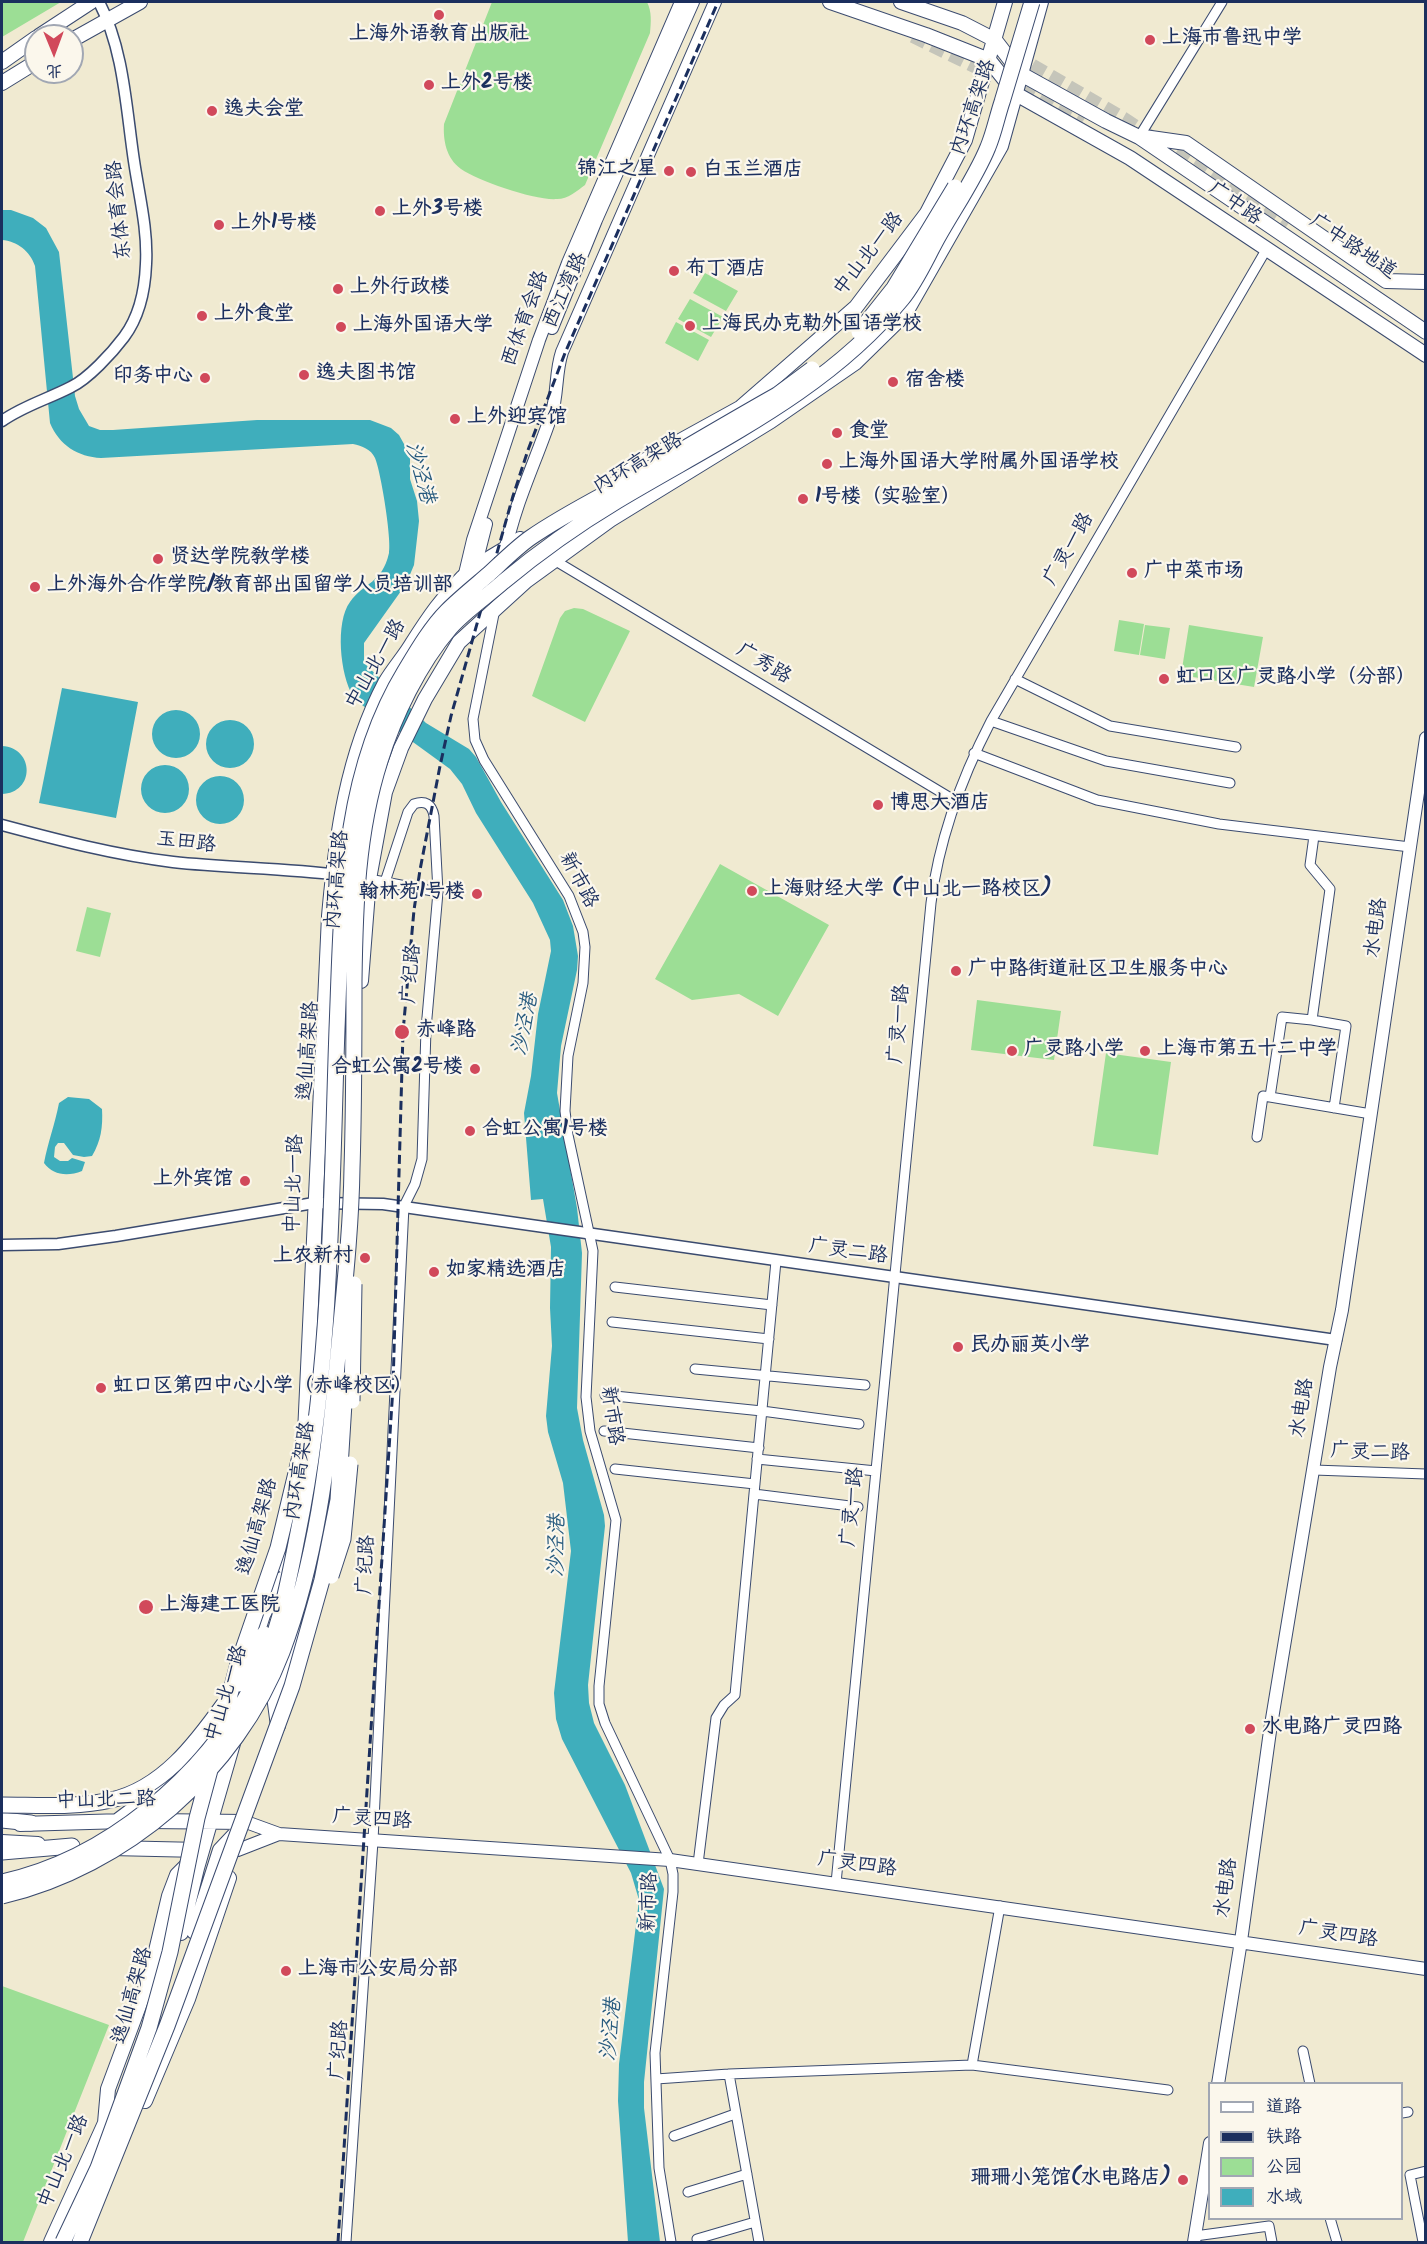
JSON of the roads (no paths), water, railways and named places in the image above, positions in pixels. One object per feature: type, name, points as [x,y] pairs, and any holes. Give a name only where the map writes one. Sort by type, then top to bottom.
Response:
[{"type":"highway","name":"内环高架路","points":[[2,1882],[16,1879],[73,1857],[134,1821],[172,1790],[199,1762],[230,1723],[256,1679],[273,1635],[309,1478],[328,1304],[342,903],[353,812],[383,713],[405,672],[445,613],[529,539],[777,395],[854,338],[894,288],[975,154],[990,116],[1022,2]]},
{"type":"highway","name":"内环高架路","points":[[2,1896],[20,1892],[98,1859],[146,1829],[176,1803],[214,1764],[249,1719],[280,1657],[299,1598],[317,1521],[333,1404],[349,1247],[355,903],[365,814],[381,757],[401,706],[422,669],[452,626],[535,555],[613,504],[782,406],[858,345],[905,296],[988,149],[1032,2]]},
{"type":"highway","name":"逸仙高架路","points":[[63,2242],[98,2168],[149,2028],[170,1952],[197,1818],[238,1664],[278,1548],[312,1402],[319,1323],[329,1067],[342,903]]},
{"type":"highway","points":[[280,1737],[342,1539],[349,1485],[355,1205],[352,1170]]},
{"type":"highway","name":"逸仙高架路","points":[[80,2242],[167,2026],[256,1786],[292,1686],[322,1580],[338,1500],[351,1296],[349,1247]]},
{"type":"highway","points":[[2,1805],[66,1804],[112,1800],[136,1791],[161,1776],[206,1729],[239,1682],[261,1641],[285,1581]]},
{"type":"highway","points":[[2,1820],[31,1823]]},
{"type":"highway","points":[[2,1852],[72,1846]]},
{"type":"main road","points":[[58,24],[91,2]]},
{"type":"main road","points":[[84,33],[126,6],[140,2]]},
{"type":"main road","name":"西体育会路","points":[[459,642],[473,540],[539,340],[568,263],[681,2]]},
{"type":"main road","name":"西体育会路","points":[[446,662],[470,572],[547,340],[596,220],[693,2]]},
{"type":"main road","name":"西江湾路","points":[[495,609],[506,548],[530,470],[551,415],[562,352],[715,2]]},
{"type":"main road","points":[[830,2],[926,35],[989,60],[1016,94]]},
{"type":"main road","points":[[901,2],[962,23],[995,40],[1021,74]]},
{"type":"main road","name":"中山北一路","points":[[51,2242],[105,2123],[108,2089],[150,1976],[169,1896],[177,1875],[202,1850],[285,1581],[304,1438],[326,957],[333,874],[350,777],[364,728],[386,681],[425,621],[470,572],[642,462],[740,408],[856,307],[927,213],[965,140],[1005,2]]},
{"type":"main road","points":[[86,2242],[188,1999],[246,1822],[280,1737],[274,1696],[289,1658],[331,1526],[345,1432],[362,948],[369,879],[385,792],[402,748],[425,699],[459,642],[525,581],[610,520],[771,421],[855,363],[905,314],[1001,146],[1041,2]]},
{"type":"main road","points":[[2,62],[24,47]]},
{"type":"main road","points":[[2,83],[24,69]]},
{"type":"main road","name":"广中路","points":[[1021,74],[1139,137],[1425,332]]},
{"type":"main road","name":"广中路","points":[[1016,94],[1130,158],[1425,355]]},
{"type":"main road","points":[[1082,123],[1164,170],[1205,208]]},
{"type":"main road","points":[[1139,137],[1186,143],[1386,281],[1425,282]]},
{"type":"main road","name":"广中路地道","points":[[1286,227],[1425,322]]},
{"type":"main road","name":"水电路","points":[[1218,2082],[1272,1720],[1342,1310],[1425,738]]},
{"type":"main road","points":[[117,1821],[177,1776],[218,1731],[232,1705],[263,1615],[285,1581]]},
{"type":"main road","name":"中山北二路","points":[[2,1825],[117,1821],[246,1822]]},
{"type":"main road","points":[[166,2048],[191,1941],[220,1850],[246,1822]]},
{"type":"main road","name":"广灵四路","points":[[246,1822],[279,1834],[665,1859],[1425,1969]]},
{"type":"main road","name":"广灵四路","points":[[237,1854],[279,1834]]},
{"type":"main road","points":[[2,1842],[220,1850],[237,1854]]},
{"type":"main road","points":[[105,2123],[116,2108],[163,2001],[202,1850]]},
{"type":"main road","points":[[207,1891],[237,1854]]},
{"type":"main road","points":[[1195,2239],[1206,2192],[1208,2160]]},
{"type":"street","name":"东体育会路","points":[[2,421],[42,399],[70,388],[98,364],[129,330],[139,306],[145,279],[144,228],[116,41],[108,18],[99,2]]},
{"type":"street","points":[[1139,137],[1222,2]]},
{"type":"street","name":"广灵一路","points":[[836,1883],[933,889],[942,840],[954,800],[974,753],[991,721],[1266,250]]},
{"type":"street","name":"广秀路","points":[[554,560],[954,800]]},
{"type":"street","name":"新市路","points":[[495,609],[474,705],[473,730],[481,754],[569,896],[583,932],[585,947],[583,983],[568,1056],[566,1111],[585,1233],[593,1260],[586,1397],[590,1431],[616,1520],[598,1686],[599,1704],[605,1723],[673,1874],[673,1892],[655,2053],[659,2168],[671,2242]]},
{"type":"street","points":[[1016,679],[1110,726],[1236,747]]},
{"type":"street","points":[[991,721],[1106,761],[1230,783]]},
{"type":"street","points":[[974,753],[1097,800],[1219,824],[1410,847]]},
{"type":"street","name":"广纪路","points":[[346,2242],[373,1841],[404,1206],[415,1184],[422,1159],[426,1029],[438,892],[434,816],[431,806],[424,802],[414,804],[408,812],[385,882]]},
{"type":"street","name":"玉田路","points":[[2,825],[74,844],[153,859],[369,879]]},
{"type":"street","points":[[1312,1020],[1330,889],[1310,865],[1314,836]]},
{"type":"street","points":[[369,879],[438,892]]},
{"type":"street","points":[[1270,1097],[1282,1017],[1312,1020],[1346,1026],[1334,1108]]},
{"type":"street","points":[[1257,1137],[1263,1096],[1371,1114]]},
{"type":"street","points":[[2,1245],[58,1244],[314,1203],[354,1203]]},
{"type":"street","name":"广灵二路","points":[[354,1203],[404,1206],[1336,1340]]},
{"type":"street","points":[[698,1864],[716,1718],[724,1705],[735,1695],[776,1261]]},
{"type":"street","points":[[615,1287],[772,1305]]},
{"type":"street","points":[[612,1322],[769,1339]]},
{"type":"street","points":[[695,1369],[865,1386]]},
{"type":"street","points":[[605,1395],[859,1424]]},
{"type":"street","points":[[604,1431],[759,1448]]},
{"type":"street","points":[[758,1459],[876,1471]]},
{"type":"street","points":[[615,1469],[755,1489],[858,1507]]},
{"type":"street","name":"广灵二路","points":[[1314,1470],[1425,1474]]},
{"type":"street","points":[[972,2065],[1000,1906]]},
{"type":"street","points":[[1303,2051],[1310,2082]]},
{"type":"street","points":[[656,2079],[972,2065],[1168,2090]]},
{"type":"street","points":[[729,2074],[759,2242]]},
{"type":"street","points":[[674,2136],[735,2114]]},
{"type":"street","points":[[1423,2242],[1421,2211],[1410,2175],[1425,2171]]},
{"type":"street","points":[[688,2192],[747,2174]]},
{"type":"street","points":[[1330,2220],[1336,2242]]},
{"type":"street","points":[[697,2239],[755,2222]]},
{"type":"street","points":[[1195,2239],[1269,2226],[1272,2242]]},
{"type":"water","points":[[2,210],[11,210],[33,218],[46,228],[59,252],[75,396],[79,409],[89,426],[100,430],[113,430],[257,420],[370,420],[391,428],[399,435],[410,458],[410,479],[417,501],[419,521],[414,565],[406,584],[364,643],[364,663],[426,723],[469,749],[476,757],[501,802],[563,900],[573,926],[578,956],[577,970],[561,1046],[557,1093],[577,1208],[582,1253],[577,1408],[605,1526],[588,1685],[589,1703],[594,1723],[625,1785],[664,1889],[644,2082],[644,2108],[660,2242],[628,2242],[618,2101],[619,2064],[639,1900],[631,1873],[562,1739],[556,1719],[554,1693],[571,1551],[563,1483],[548,1432],[546,1416],[552,1346],[551,1247],[543,1199],[531,1200],[524,1113],[538,1014],[551,951],[550,940],[533,903],[476,813],[462,784],[450,769],[362,705],[353,696],[349,687],[341,649],[342,622],[345,611],[355,595],[382,571],[390,546],[380,477],[371,452],[353,444],[101,458],[85,455],[70,448],[59,438],[50,423],[35,266],[30,256],[22,248],[13,242],[2,240]]},
{"type":"water","points":[[62,688],[138,702],[116,818],[39,803]]},
{"type":"water","points":[[171,710],[181,710],[193,717],[200,729],[200,739],[193,751],[181,758],[171,758],[156,747],[152,739],[152,729],[163,714]]},
{"type":"water","points":[[225,720],[235,720],[247,727],[254,739],[254,749],[247,761],[235,768],[225,768],[210,757],[206,749],[206,739],[217,724]]},
{"type":"water","points":[[2,746],[21,754],[27,770],[21,786],[13,792],[2,794]]},
{"type":"water","points":[[160,765],[170,765],[182,772],[189,784],[189,794],[182,806],[170,813],[160,813],[145,802],[141,794],[141,784],[152,769]]},
{"type":"water","points":[[215,776],[225,776],[237,783],[244,795],[244,805],[237,817],[225,824],[215,824],[200,813],[196,805],[196,795],[207,780]]},
{"type":"water","points":[[68,1097],[89,1099],[102,1109],[101,1134],[92,1156],[73,1155],[64,1143],[58,1143],[55,1147],[54,1157],[60,1161],[68,1161],[72,1158],[85,1162],[82,1171],[71,1174],[56,1172],[44,1163],[59,1103]]},
{"type":"tunnel","points":[[913,36],[993,75]]},
{"type":"tunnel","points":[[1014,55],[1124,119],[1286,227]]},
{"type":"tunnel","points":[[1021,89],[1082,123]]},
{"type":"railway","points":[[338,2242],[393,1387],[403,1032],[420,870],[451,716],[528,450],[565,353],[718,2]]},
{"type":"place","name":"上海外语教育出版社","points":[[439,15]]},
{"type":"place","name":"上海市鲁迅中学","points":[[1150,40]]},
{"type":"place","name":"上外2号楼","points":[[429,85]]},
{"type":"place","name":"逸夫会堂","points":[[212,111]]},
{"type":"place","name":"锦江之星","points":[[669,171]]},
{"type":"place","name":"白玉兰酒店","points":[[691,172]]},
{"type":"place","name":"上外3号楼","points":[[380,211]]},
{"type":"place","name":"上外1号楼","points":[[219,225]]},
{"type":"place","name":"布丁酒店","points":[[674,271]]},
{"type":"place","name":"上外行政楼","points":[[338,289]]},
{"type":"place","name":"上外食堂","points":[[202,316]]},
{"type":"place","name":"上海民办克勒外国语学校","points":[[690,326]]},
{"type":"place","name":"上海外国语大学","points":[[341,327]]},
{"type":"place","name":"逸夫图书馆","points":[[304,375]]},
{"type":"place","name":"印务中心","points":[[205,378]]},
{"type":"place","name":"宿舍楼","points":[[893,382]]},
{"type":"place","name":"上外迎宾馆","points":[[455,419]]},
{"type":"place","name":"食堂","points":[[837,433]]},
{"type":"place","name":"上海外国语大学附属外国语学校","points":[[827,464]]},
{"type":"place","name":"1号楼（实验室）","points":[[803,499]]},
{"type":"place","name":"贤达学院教学楼","points":[[158,559]]},
{"type":"place","name":"广中菜市场","points":[[1132,573]]},
{"type":"place","name":"上外海外合作学院/教育部出国留学人员培训部","points":[[35,587]]},
{"type":"place","name":"虹口区广灵路小学（分部）","points":[[1164,679]]},
{"type":"place","name":"博思大酒店","points":[[878,805]]},
{"type":"place","name":"上海财经大学 (中山北一路校区)","points":[[752,891]]},
{"type":"place","name":"翰林苑1号楼","points":[[477,894]]},
{"type":"place","name":"广中路街道社区卫生服务中心","points":[[956,971]]},
{"type":"place","name":"赤峰路","points":[[402,1032]]},
{"type":"place","name":"广灵路小学","points":[[1012,1051]]},
{"type":"place","name":"上海市第五十二中学","points":[[1145,1051]]},
{"type":"place","name":"合虹公寓2号楼","points":[[475,1069]]},
{"type":"place","name":"合虹公寓1号楼","points":[[470,1131]]},
{"type":"place","name":"上外宾馆","points":[[245,1181]]},
{"type":"place","name":"上农新村","points":[[365,1258]]},
{"type":"place","name":"如家精选酒店","points":[[434,1272]]},
{"type":"place","name":"民办丽英小学","points":[[958,1347]]},
{"type":"place","name":"虹口区第四中心小学（赤峰校区）","points":[[101,1388]]},
{"type":"place","name":"上海建工医院","points":[[146,1607]]},
{"type":"place","name":"水电路广灵四路","points":[[1250,1729]]},
{"type":"place","name":"上海市公安局分部","points":[[286,1971]]},
{"type":"place","name":"珊珊小笼馆(水电路店)","points":[[1183,2180]]},
{"type":"water label","name":"沙泾港","points":[[418,473]]},
{"type":"water label","name":"沙泾港","points":[[527,1025]]},
{"type":"water label","name":"沙泾港","points":[[559,1546]]},
{"type":"water label","name":"沙泾港","points":[[613,2030]]}]
